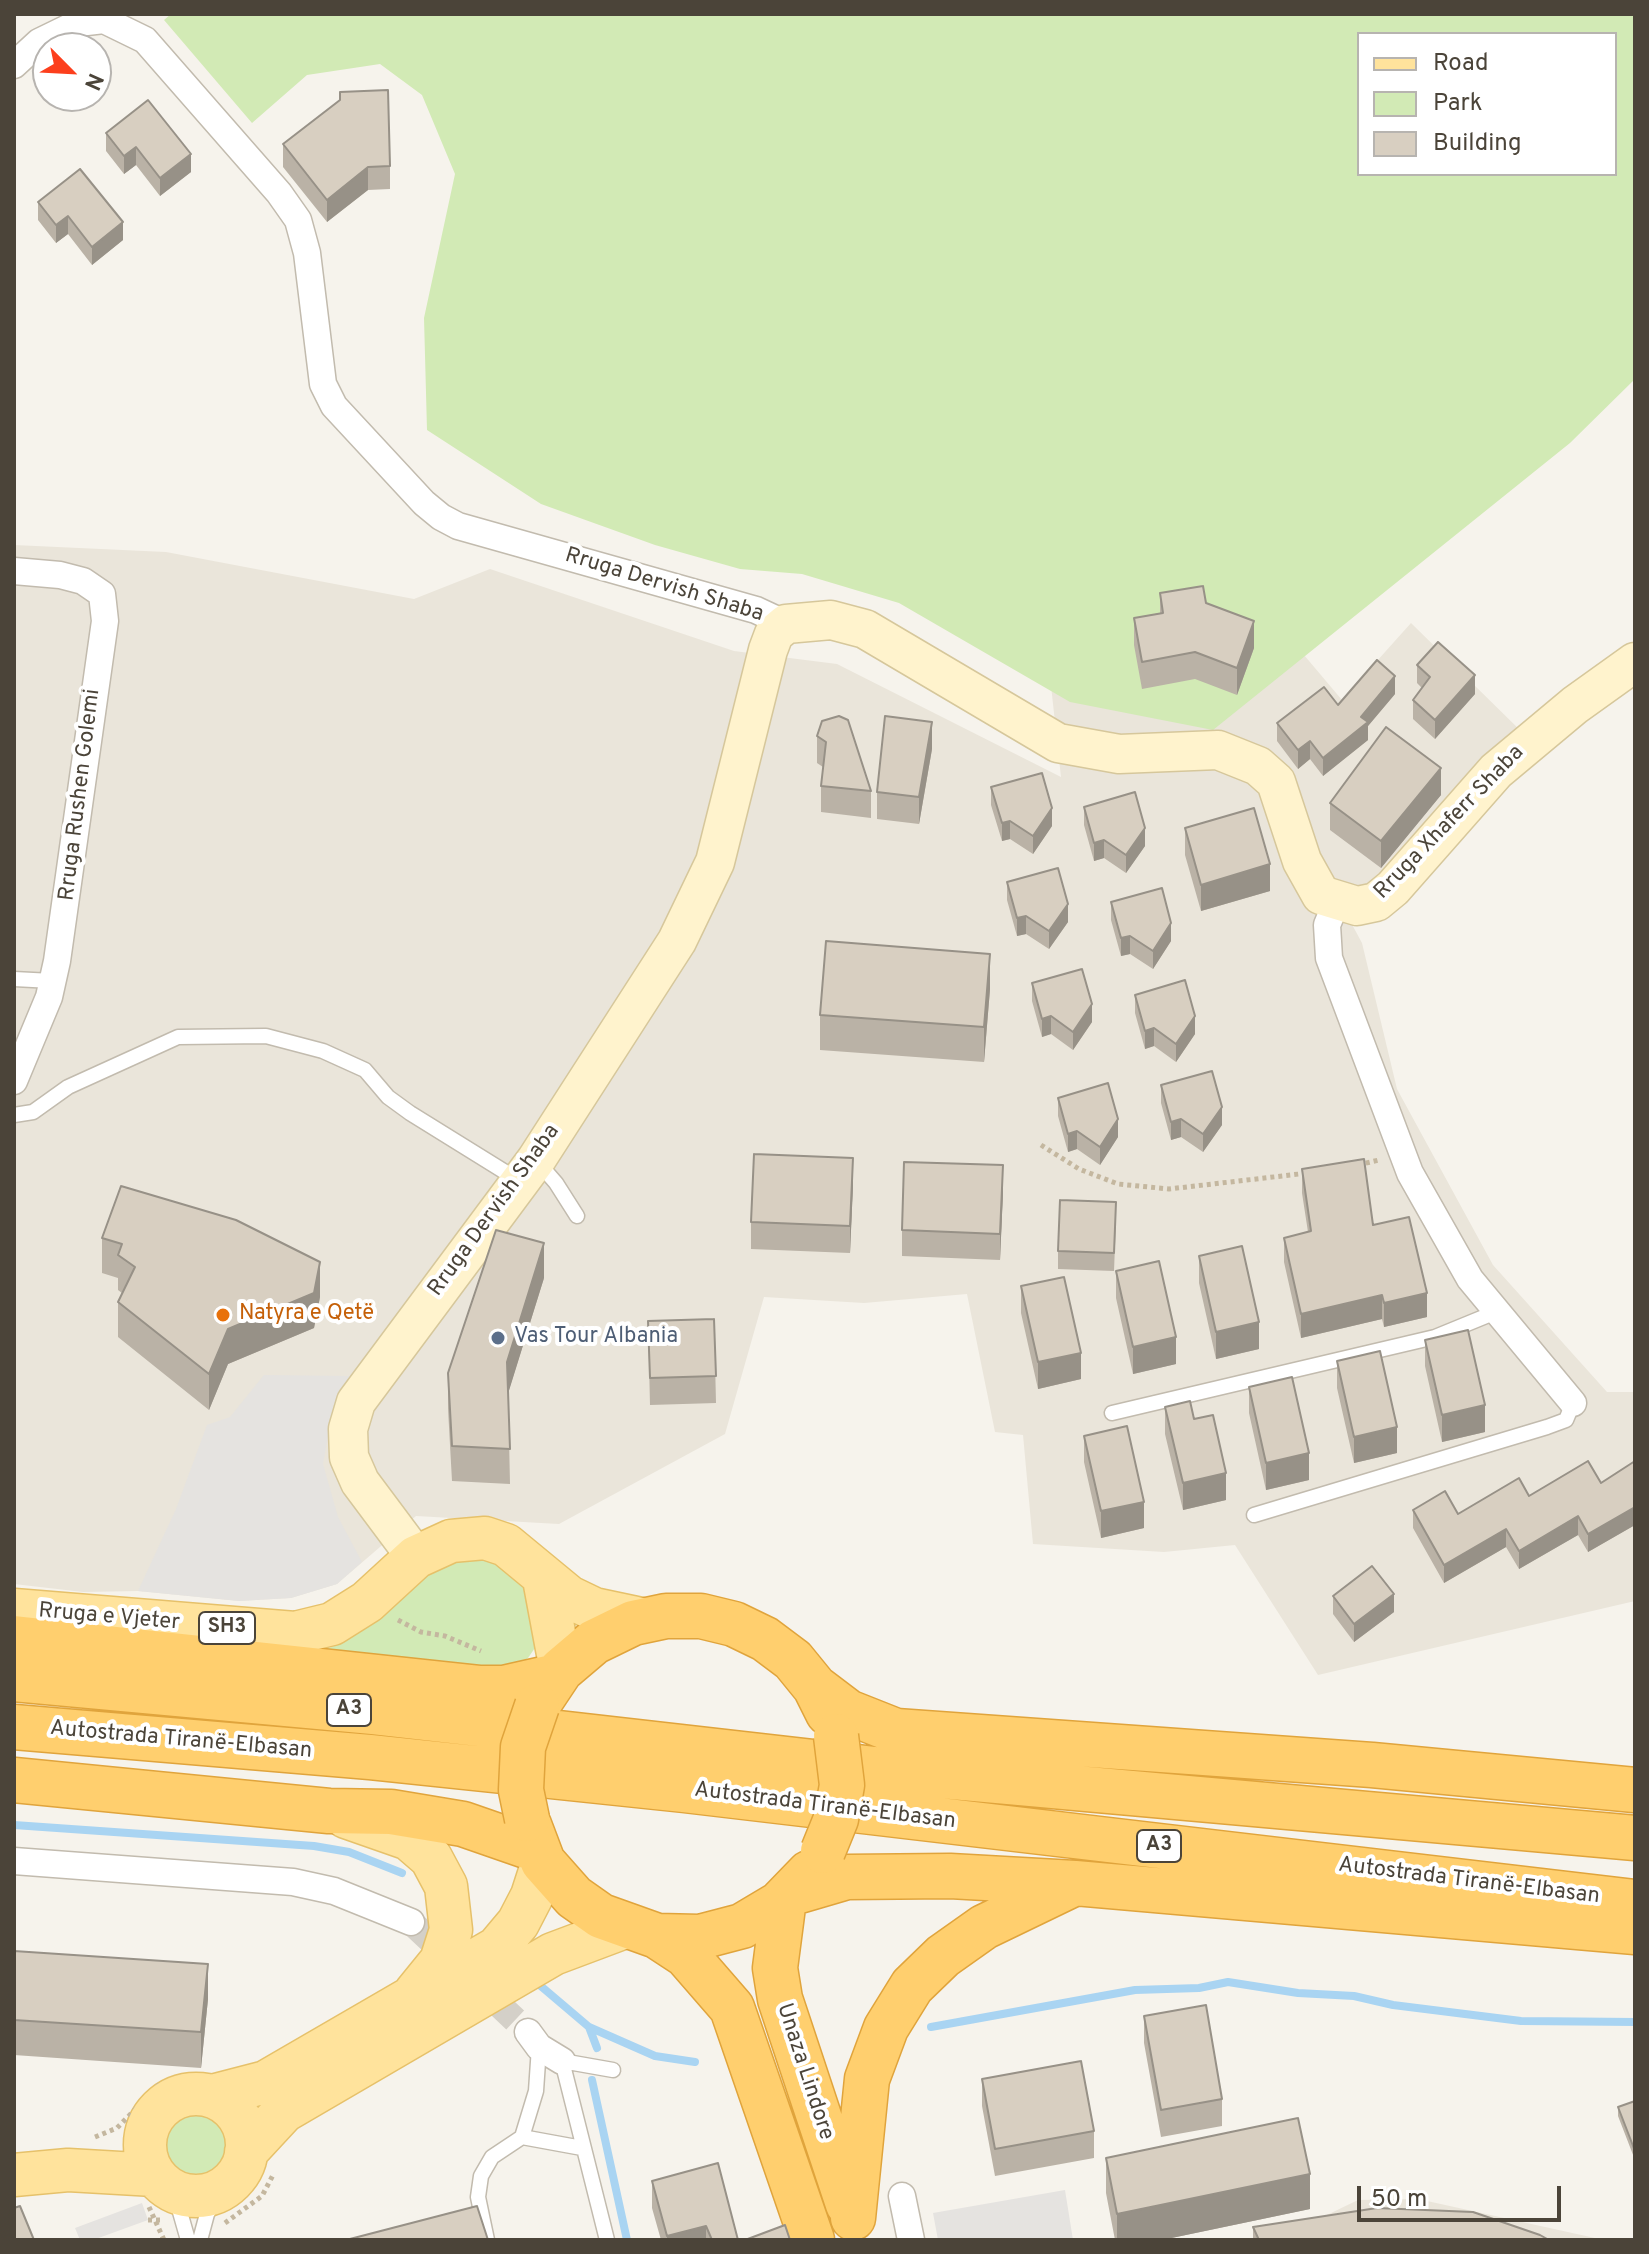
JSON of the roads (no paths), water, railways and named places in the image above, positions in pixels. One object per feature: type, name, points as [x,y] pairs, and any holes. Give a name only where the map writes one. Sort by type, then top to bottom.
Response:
[{"type":"highway","points":[[536,1844],[521,1790],[523,1747],[552,1684],[594,1642],[646,1620],[701,1616],[734,1624],[765,1639],[784,1653],[815,1687],[848,1712],[896,1731],[1372,1765],[1635,1790]]},
{"type":"highway","points":[[14,1638],[481,1688],[552,1684]]},
{"type":"highway","name":"Autostrada Tiranë-Elbasan","points":[[14,1679],[389,1714],[919,1774],[1635,1838]]},
{"type":"highway","points":[[787,1897],[823,1851],[836,1819],[842,1785],[836,1736],[815,1687]]},
{"type":"highway","name":"Autostrada Tiranë-Elbasan","points":[[14,1727],[370,1757],[652,1787],[1635,1902]]},
{"type":"highway","points":[[14,1780],[329,1811],[391,1812],[463,1824],[536,1844]]},
{"type":"highway","name":"Unaza Lindore","points":[[536,1844],[574,1897],[686,1955],[732,2008],[812,2240]]},
{"type":"highway","points":[[641,1932],[700,1937],[742,1926],[787,1897],[847,1877],[870,1874],[1075,1883],[1635,1932]]},
{"type":"highway","points":[[857,2229],[867,2079],[886,2028],[912,1986],[943,1956],[984,1927],[1075,1883]]},
{"type":"highway","name":"Unaza Lindore","points":[[787,1897],[775,1968],[780,1999],[857,2229]]},
{"type":"main road","name":"Rruga e Vjeter","points":[[14,1610],[295,1633],[332,1624],[367,1602],[416,1557],[451,1541],[485,1538],[506,1545],[544,1579],[594,1609],[646,1620]]},
{"type":"main road","points":[[544,1579],[552,1684]]},
{"type":"main road","points":[[329,1811],[409,1839],[431,1858],[446,1886],[451,1930],[441,1961],[412,1997]]},
{"type":"main road","points":[[164,2183],[145,2147],[149,2126],[169,2101],[190,2094],[202,2085],[266,2082],[497,1948],[518,1923],[536,1844]]},
{"type":"main road","points":[[79,2154],[198,2196],[222,2189],[238,2173],[246,2152],[263,2130],[295,2104],[553,1954],[641,1932]]},
{"type":"main road","points":[[202,2085],[240,2119],[246,2135],[246,2152]]},
{"type":"main road","points":[[14,2175],[79,2154],[149,2126]]},
{"type":"street","name":"Rruga Dervish Shaba","points":[[14,65],[39,42],[76,18],[104,20],[145,40],[279,193],[298,220],[307,253],[323,384],[334,406],[424,503],[458,526],[756,610],[786,624],[774,634],[768,650],[736,784],[707,884],[677,941],[527,1170],[356,1402],[348,1429],[349,1457],[360,1482],[416,1557]]},
{"type":"street","name":"Rruga Rushen Golemi","points":[[14,571],[60,575],[83,581],[102,594],[105,621],[67,903],[52,981],[14,1081]]},
{"type":"street","points":[[786,624],[831,620],[865,629],[1058,743],[1119,754],[1218,750],[1258,766],[1276,782],[1310,879],[1321,895],[1336,903],[1327,925],[1329,958],[1403,1152],[1446,1243],[1496,1312],[1573,1403]]},
{"type":"street","name":"Rruga Xhaferr Shaba","points":[[1336,903],[1357,906],[1376,902],[1496,771],[1575,705],[1635,662]]},
{"type":"street","points":[[14,1861],[293,1882],[334,1891],[411,1922]]},
{"type":"street","points":[[534,2039],[562,2061]]},
{"type":"street","points":[[902,2196],[911,2240]]},
{"type":"lane","points":[[14,979],[52,981]]},
{"type":"lane","points":[[14,1115],[33,1112],[68,1087],[178,1037],[266,1036],[323,1051],[365,1070],[388,1097],[410,1113],[527,1170],[577,1216]]},
{"type":"lane","points":[[1112,1413],[1435,1337],[1496,1312]]},
{"type":"lane","points":[[1254,1515],[1547,1427],[1566,1420],[1573,1403]]},
{"type":"lane","points":[[487,2240],[478,2197],[481,2176],[492,2157],[522,2137],[536,2091],[534,2039]]},
{"type":"lane","points":[[607,2240],[562,2061],[613,2070]]},
{"type":"lane","points":[[522,2137],[582,2148]]},
{"type":"lane","points":[[164,2183],[188,2240]]},
{"type":"lane","points":[[200,2240],[207,2214],[222,2189]]},
{"type":"waterway","points":[[14,1825],[314,1846],[349,1852],[402,1873]]},
{"type":"waterway","points":[[536,1982],[589,2027],[655,2056],[695,2062]]},
{"type":"waterway","points":[[931,2027],[1135,1990],[1199,1988],[1228,1982],[1298,1993],[1354,1996],[1393,2005],[1521,2021],[1635,2022]]},
{"type":"waterway","points":[[589,2027],[597,2048]]},
{"type":"waterway","points":[[592,2080],[627,2240]]},
{"type":"tunnel","points":[[411,1922],[528,2032]]},
{"type":"place","name":"Natyra e Qetë","points":[[223,1315]]},
{"type":"place","name":"Vas Tour Albania","points":[[498,1338]]}]
